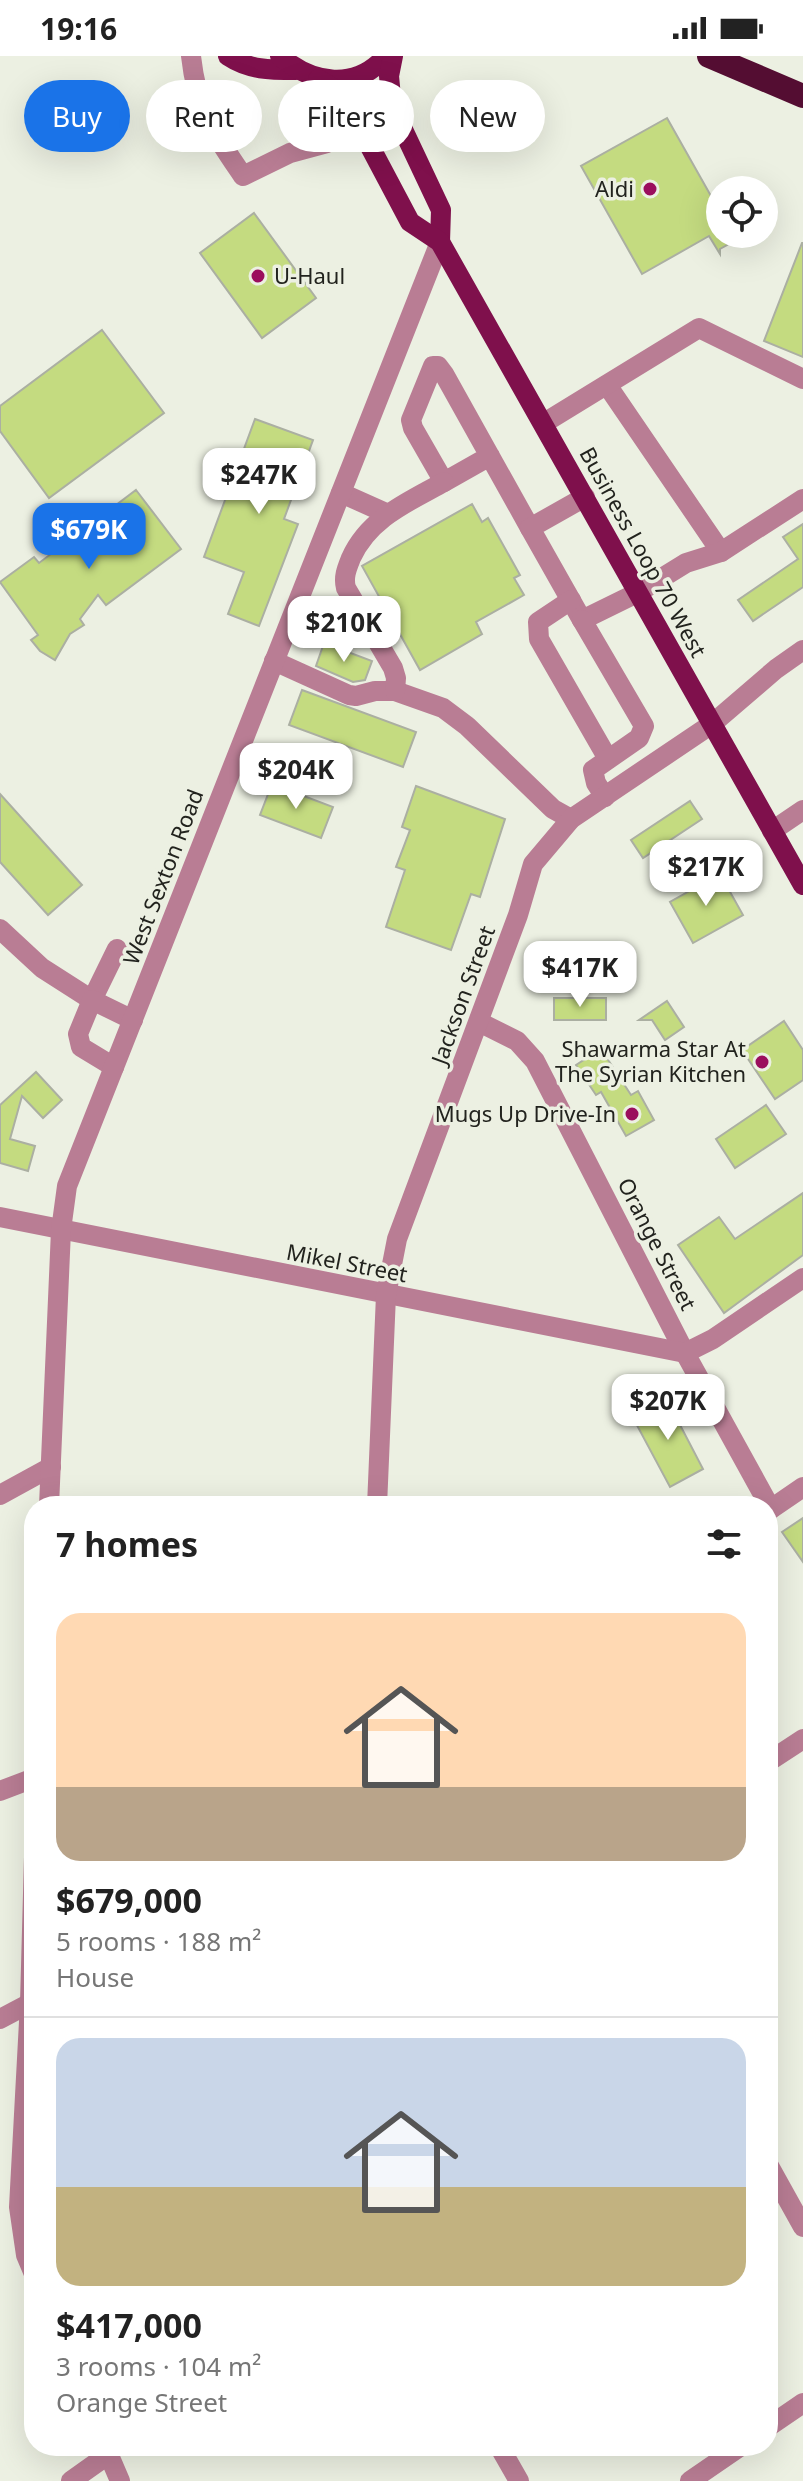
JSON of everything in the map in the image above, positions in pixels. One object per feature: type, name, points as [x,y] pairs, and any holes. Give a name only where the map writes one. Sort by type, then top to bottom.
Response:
[{"type":"highway","points":[[709,56],[803,96]]},
{"type":"main road","points":[[228,56],[241,65],[267,71],[288,63],[318,79],[342,80],[364,74],[386,56]]},
{"type":"main road","name":"Business Loop 70 West","points":[[393,56],[389,76],[391,97],[398,119],[441,210],[440,242]]},
{"type":"main road","name":"Business Loop 70 West","points":[[318,79],[335,89],[348,105],[410,222],[440,242],[803,885]]},
{"type":"street","points":[[191,56],[194,82],[207,122],[243,176],[294,152]]},
{"type":"street","name":"West Sexton Road","points":[[50,1496],[61,1230],[67,1186],[440,242]]},
{"type":"street","points":[[544,423],[699,328],[803,379]]},
{"type":"street","points":[[444,482],[411,420],[433,366],[441,369],[642,720],[644,726],[639,738],[593,770],[596,783],[605,797]]},
{"type":"street","points":[[607,385],[721,552]]},
{"type":"street","points":[[395,691],[393,668],[344,580],[360,540],[388,514],[490,456]]},
{"type":"street","points":[[341,493],[388,514]]},
{"type":"street","points":[[530,528],[585,497]]},
{"type":"street","points":[[582,620],[639,592],[686,563],[721,552],[803,499]]},
{"type":"street","points":[[571,600],[538,622],[539,639],[608,759]]},
{"type":"street","name":"Jackson Street","points":[[377,1496],[386,1295],[397,1239],[518,915],[533,864],[571,819],[712,724],[803,650]]},
{"type":"street","points":[[274,661],[349,695],[395,691],[425,699],[451,712],[553,809],[571,819]]},
{"type":"street","points":[[772,831],[803,810]]},
{"type":"street","points":[[0,929],[42,968],[92,1000],[133,1020]]},
{"type":"street","points":[[114,1067],[81,1047],[77,1041],[92,1000],[117,949]]},
{"type":"street","name":"Orange Street","points":[[479,1022],[517,1041],[535,1061],[762,1496]]},
{"type":"street","name":"Mikel Street","points":[[0,1217],[685,1353]]},
{"type":"street","points":[[685,1353],[713,1339],[803,1278]]},
{"type":"street","points":[[0,1495],[51,1467]]},
{"type":"street","points":[[778,1504],[803,1487]]},
{"type":"street","points":[[778,1755],[803,1739]]},
{"type":"street","points":[[0,1791],[24,1782]]},
{"type":"street","points":[[0,2019],[24,2006]]},
{"type":"street","points":[[24,2128],[19,2207],[24,2229]]},
{"type":"street","points":[[778,2182],[803,2227]]},
{"type":"street","points":[[778,2420],[803,2403]]},
{"type":"street","points":[[71,2481],[100,2456]]},
{"type":"street","points":[[110,2456],[120,2481]]},
{"type":"street","points":[[505,2456],[519,2481]]},
{"type":"street","points":[[690,2481],[726,2456]]},
{"type":"building","name":"Aldi","points":[[667,118],[706,187],[706,238],[642,274],[581,166]]},
{"type":"building","name":"U-Haul","points":[[254,213],[316,298],[262,338],[200,253]]},
{"type":"building","points":[[803,243],[803,357],[764,341]]},
{"type":"building","points":[[102,330],[164,413],[49,498],[0,431],[0,406]]},
{"type":"building","points":[[255,419],[313,440],[284,519],[298,524],[259,626],[228,614],[244,572],[204,557]]},
{"type":"building","points":[[136,490],[181,549],[106,605],[98,595],[80,619],[84,625],[70,634],[55,660],[40,651],[31,640],[38,635],[0,582],[34,557],[39,563]]},
{"type":"building","points":[[472,504],[482,522],[488,518],[520,575],[514,578],[524,595],[476,622],[482,634],[420,670],[362,566]]},
{"type":"building","points":[[803,524],[803,587],[753,621],[738,600],[798,559],[783,537]]},
{"type":"building","points":[[324,643],[372,661],[365,680],[353,682],[316,666]]},
{"type":"building","points":[[302,690],[416,732],[403,767],[289,725]]},
{"type":"building","points":[[272,784],[333,807],[321,838],[260,815]]},
{"type":"building","points":[[416,786],[505,819],[480,897],[471,894],[451,950],[386,927],[405,870],[396,867],[410,830],[402,827]]},
{"type":"building","points":[[0,794],[82,885],[48,915],[0,862]]},
{"type":"building","points":[[690,801],[702,819],[643,858],[631,840]]},
{"type":"building","points":[[720,874],[743,915],[693,943],[670,902]]},
{"type":"building","points":[[554,998],[606,998],[606,1020],[554,1020]]},
{"type":"building","points":[[667,1001],[684,1027],[665,1040],[652,1020],[639,1020]]},
{"type":"building","points":[[784,1021],[803,1050],[803,1080],[775,1099],[742,1050]]},
{"type":"building","points":[[601,1049],[631,1095],[638,1091],[654,1120],[626,1136],[601,1092],[596,1095],[576,1065]]},
{"type":"building","points":[[36,1072],[62,1100],[43,1118],[22,1096],[10,1139],[35,1146],[28,1171],[0,1163],[0,1105]]},
{"type":"building","points":[[766,1105],[786,1134],[735,1168],[716,1139]]},
{"type":"building","points":[[803,1193],[803,1255],[724,1313],[678,1245],[719,1217],[735,1239]]},
{"type":"building","points":[[666,1398],[703,1469],[670,1487],[632,1416]]},
{"type":"building","points":[[803,1518],[803,1562],[782,1532]]},
{"type":"place","name":"Aldi","points":[[650,189]]},
{"type":"place","name":"U-Haul","points":[[258,276]]},
{"type":"place","name":"Shawarma Star At The Syrian Kitchen","points":[[762,1062]]},
{"type":"place","name":"Mugs Up Drive-In","points":[[632,1114]]}]
